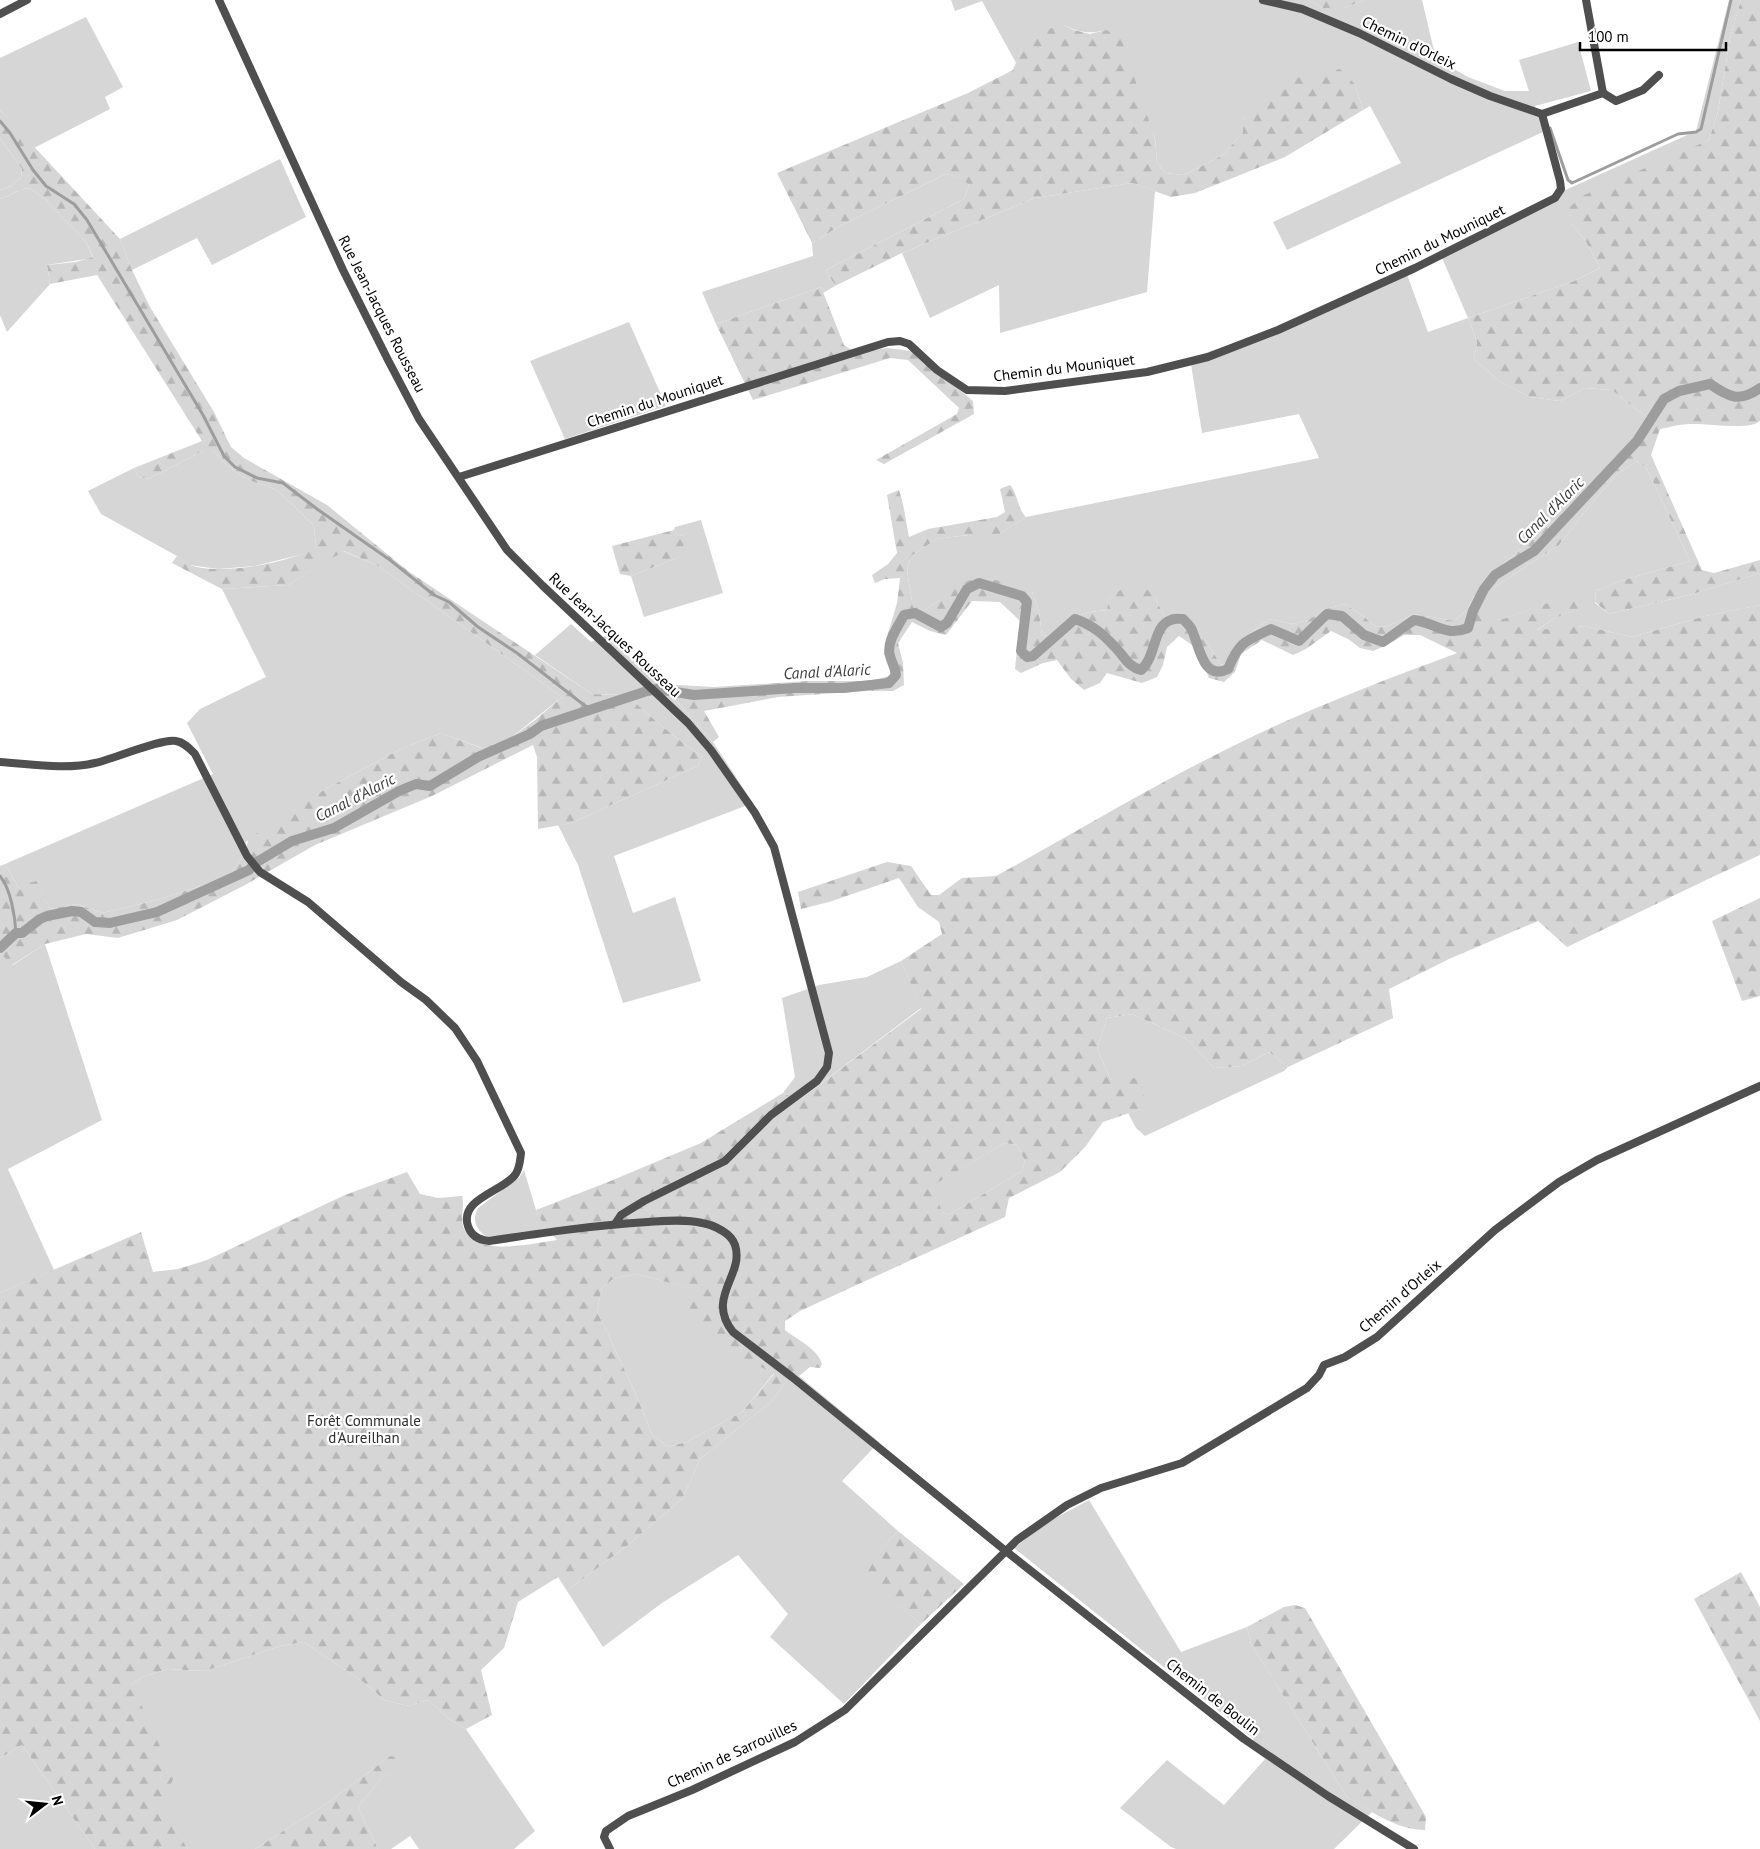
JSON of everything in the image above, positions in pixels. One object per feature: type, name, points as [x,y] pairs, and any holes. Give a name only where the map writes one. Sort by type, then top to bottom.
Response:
[{"type":"street","points":[[1,12],[27,0]]},
{"type":"street","name":"Rue Jean-Jacques Rousseau","points":[[219,0],[343,270],[420,419],[507,550],[688,722],[712,750],[756,813],[774,847],[829,1054],[827,1067],[817,1082],[771,1114],[725,1161],[644,1201],[621,1215],[615,1224]]},
{"type":"street","name":"Chemin d'Orleix","points":[[1263,0],[1302,10],[1360,33],[1451,79],[1490,96],[1542,114]]},
{"type":"street","points":[[1586,0],[1603,93],[1616,101],[1643,90],[1659,75]]},
{"type":"street","points":[[1542,114],[1603,93]]},
{"type":"street","name":"Chemin du Mouniquet","points":[[459,477],[888,342],[900,341],[909,344],[937,370],[967,390],[1005,391],[1147,372],[1208,357],[1278,330],[1415,268],[1555,198],[1561,189],[1560,181],[1542,114]]},
{"type":"street","points":[[0,762],[74,766],[96,763],[160,743],[176,741],[186,746],[195,754],[247,856],[260,872],[308,902],[401,982],[426,1000],[455,1028],[468,1045],[521,1153],[520,1166],[514,1177],[470,1207],[466,1218],[468,1228],[473,1234],[479,1240],[489,1241],[615,1224]]},
{"type":"street","name":"Chemin d'Orleix","points":[[1007,1552],[1016,1540],[1067,1506],[1101,1488],[1182,1463],[1307,1388],[1319,1375],[1324,1365],[1345,1357],[1377,1337],[1496,1230],[1559,1182],[1597,1160],[1760,1086]]},
{"type":"street","name":"Chemin de Boulin","points":[[615,1224],[664,1221],[702,1223],[731,1237],[737,1255],[737,1263],[726,1286],[723,1302],[724,1317],[733,1332],[792,1377],[1007,1552],[1244,1739],[1328,1796],[1414,1849]]},
{"type":"street","name":"Chemin de Sarrouilles","points":[[610,1849],[604,1837],[606,1831],[628,1816],[692,1790],[795,1742],[845,1710],[1007,1552]]},
{"type":"green space","points":[[951,0],[1308,0],[1323,8],[1344,8],[1365,0],[1422,0],[1436,59],[1468,77],[1505,91],[1529,91],[1519,60],[1578,42],[1591,91],[1535,106],[1545,131],[1287,250],[1273,222],[1401,163],[1370,106],[1363,110],[1355,84],[1243,118],[1243,132],[1223,155],[1184,175],[1165,173],[1157,162],[1155,138],[1106,30],[1085,32],[1064,25],[1022,47],[1016,63],[982,1],[955,11]]},
{"type":"green space","points":[[1308,0],[1365,0],[1344,8],[1323,8]]},
{"type":"green space","points":[[1729,0],[1741,0],[1730,38],[1718,111],[1709,140],[1685,152],[1571,223],[1585,240],[1600,268],[1574,281],[1468,318],[1439,251],[1561,192],[1696,131]]},
{"type":"green space","name":"Forêt Communale d'Aureilhan","points":[[1741,0],[1760,0],[1760,421],[1747,426],[1687,424],[1660,429],[1651,455],[1702,570],[1714,573],[1760,560],[1760,573],[1693,594],[1609,614],[1595,602],[1596,591],[1620,581],[1690,561],[1647,469],[1637,461],[1617,474],[1559,545],[1496,586],[1485,601],[1485,621],[1503,619],[1573,594],[1584,597],[1580,608],[1553,619],[1537,630],[1585,626],[1632,637],[1705,616],[1760,605],[1760,855],[1567,947],[1538,921],[1449,959],[1389,989],[1393,1018],[1288,1067],[1269,1052],[1242,1066],[1214,1068],[1187,1039],[1132,1014],[1107,1018],[1097,1049],[1111,1080],[1148,1077],[1141,1109],[1103,1122],[1085,1147],[1060,1172],[1009,1198],[1005,1217],[800,1311],[785,1321],[785,1330],[816,1353],[822,1364],[820,1368],[810,1367],[799,1376],[787,1380],[771,1402],[700,1459],[683,1498],[628,1545],[567,1591],[558,1577],[518,1602],[504,1648],[481,1670],[492,1715],[466,1729],[448,1718],[428,1700],[409,1706],[384,1700],[366,1684],[304,1642],[280,1646],[205,1671],[168,1669],[142,1677],[132,1684],[174,1778],[162,1799],[163,1812],[188,1849],[95,1849],[22,1745],[0,1758],[0,1293],[141,1232],[153,1272],[178,1269],[207,1260],[345,1195],[407,1172],[420,1194],[438,1198],[462,1196],[463,1226],[469,1236],[479,1243],[491,1246],[520,1246],[557,1240],[544,1225],[536,1210],[701,1143],[783,1093],[799,1100],[921,1009],[901,961],[942,934],[939,922],[918,907],[899,878],[829,902],[801,909],[798,892],[887,862],[911,866],[931,895],[939,895],[962,878],[996,876],[1199,763],[1257,734],[1457,653],[1420,635],[1404,635],[1373,651],[1360,648],[1348,639],[1331,631],[1306,649],[1293,655],[1262,640],[1241,654],[1235,672],[1224,682],[1209,678],[1195,647],[1179,636],[1167,647],[1163,665],[1157,677],[1142,683],[1107,673],[1100,683],[1084,690],[1071,679],[1057,660],[1043,663],[1021,673],[1015,669],[1020,621],[1000,602],[972,601],[946,635],[930,631],[912,622],[898,643],[903,663],[904,685],[893,691],[778,697],[704,711],[719,737],[713,742],[661,684],[714,687],[808,681],[869,681],[890,676],[890,663],[884,654],[886,640],[897,603],[900,578],[885,579],[875,583],[872,575],[888,564],[897,553],[887,495],[899,490],[909,537],[928,529],[997,517],[1005,512],[1000,489],[1010,485],[1026,517],[998,535],[968,535],[937,539],[911,556],[907,571],[913,607],[923,611],[956,586],[975,578],[1011,582],[1032,591],[1039,612],[1042,635],[1048,636],[1071,618],[1090,612],[1107,610],[1108,599],[1127,585],[1142,584],[1155,598],[1167,621],[1196,628],[1221,665],[1226,663],[1228,651],[1269,619],[1293,624],[1308,620],[1325,609],[1345,604],[1376,627],[1388,626],[1414,614],[1455,621],[1467,609],[1483,581],[1567,509],[1634,441],[1646,417],[1612,390],[1585,388],[1560,401],[1530,397],[1499,381],[1474,359],[1477,342],[1468,318],[1574,281],[1600,268],[1585,240],[1571,223],[1566,210],[1584,195],[1709,140],[1718,111],[1730,38]],"holes":[[[1005,1143],[1017,1145],[1025,1161],[1022,1171],[948,1215],[943,1212],[930,1187]],[[635,1274],[686,1287],[693,1318],[707,1338],[728,1352],[774,1374],[742,1412],[686,1442],[668,1447],[652,1434],[634,1390],[597,1311],[602,1288],[613,1279]]]},
{"type":"green space","points":[[86,17],[123,87],[105,97],[110,109],[34,148],[0,110],[0,58]]},
{"type":"green space","points":[[1064,25],[1090,34],[1106,30],[1121,38],[1155,139],[1157,162],[1165,173],[1184,175],[1223,155],[1243,132],[1243,119],[1254,102],[1301,76],[1340,69],[1355,84],[1363,110],[1285,157],[1195,193],[1171,197],[1132,183],[1035,198],[902,253],[835,286],[826,270],[964,199],[969,185],[961,178],[946,174],[840,226],[812,243],[777,173],[968,93],[1013,70],[1022,47],[1037,32]]},
{"type":"green space","points":[[0,110],[120,239],[132,270],[150,307],[214,412],[231,447],[244,458],[327,505],[408,571],[592,694],[624,695],[629,697],[664,728],[702,756],[698,766],[571,823],[538,829],[537,757],[533,745],[432,796],[315,845],[245,885],[177,920],[118,938],[86,934],[45,944],[12,965],[0,953],[0,866],[5,864],[20,890],[27,883],[37,881],[50,909],[77,904],[102,913],[157,900],[228,877],[243,856],[249,838],[327,788],[401,749],[441,733],[481,748],[508,740],[562,697],[378,566],[344,551],[288,585],[222,589],[172,563],[177,556],[190,565],[202,568],[236,568],[273,563],[305,553],[316,547],[314,526],[275,489],[240,475],[213,451],[203,451],[148,479],[138,477],[134,468],[202,441],[97,275],[50,284],[47,265],[76,262],[93,257],[86,242],[44,198],[29,188],[0,199],[0,190],[11,186],[21,177],[22,169],[0,138]]},
{"type":"green space","points":[[0,138],[22,169],[21,177],[11,186],[0,190]]},
{"type":"green space","points":[[280,159],[306,217],[212,265],[197,238],[132,270],[120,239]]},
{"type":"green space","points":[[946,174],[962,178],[969,185],[964,199],[826,270],[835,286],[823,293],[821,287],[716,324],[702,292],[813,256],[812,243],[840,226]]},
{"type":"green space","points":[[1132,183],[1155,191],[1147,292],[1000,333],[999,285],[930,318],[902,253],[1035,198]]},
{"type":"green space","points":[[29,188],[44,198],[86,242],[93,258],[47,265],[50,284],[7,332],[0,315],[0,199]]},
{"type":"green space","points":[[1405,269],[1428,332],[1468,318],[1477,342],[1474,359],[1499,381],[1530,397],[1560,401],[1585,388],[1612,390],[1646,417],[1634,441],[1567,509],[1483,581],[1467,609],[1455,621],[1414,614],[1388,626],[1376,627],[1345,604],[1325,609],[1308,620],[1293,624],[1269,619],[1235,645],[1226,663],[1221,665],[1205,639],[1167,621],[1155,598],[1127,586],[1108,599],[1107,610],[1090,612],[1071,618],[1048,636],[1042,635],[1039,612],[1032,591],[940,600],[923,611],[913,607],[907,571],[911,556],[937,539],[968,535],[998,535],[1026,517],[1319,458],[1299,414],[1202,433],[1190,358],[1253,337]]},
{"type":"green space","points":[[821,287],[844,345],[856,353],[887,348],[912,351],[973,401],[974,414],[884,464],[876,460],[957,414],[959,408],[908,360],[890,358],[753,400],[716,324]]},
{"type":"green space","points":[[629,322],[666,406],[565,439],[530,361]]},
{"type":"green space","points":[[203,451],[213,451],[240,475],[275,489],[314,526],[316,547],[307,553],[255,566],[218,569],[189,565],[177,556],[101,514],[88,491],[134,468],[138,477],[148,479]]},
{"type":"green space","points":[[1637,461],[1647,469],[1690,561],[1620,581],[1596,591],[1595,603],[1609,614],[1693,594],[1760,573],[1760,605],[1705,616],[1632,637],[1585,626],[1536,631],[1553,619],[1579,608],[1573,595],[1503,619],[1485,622],[1485,600],[1496,586],[1559,545],[1617,474]]},
{"type":"green space","points":[[701,520],[723,593],[644,617],[631,576],[677,558],[686,534],[679,536],[674,530],[675,527]]},
{"type":"green space","points":[[674,530],[679,536],[689,535],[677,558],[631,576],[620,574],[612,546]]},
{"type":"green space","points":[[343,551],[378,566],[562,697],[508,740],[482,748],[441,733],[401,749],[327,788],[246,842],[243,856],[228,877],[157,900],[102,913],[77,904],[50,909],[37,882],[20,890],[5,864],[213,774],[187,723],[200,709],[266,677],[222,589],[288,585]]},
{"type":"green space","points":[[571,624],[591,642],[605,636],[661,684],[713,742],[753,803],[614,856],[633,913],[675,897],[701,981],[623,1003],[578,865],[558,825],[571,823],[698,766],[702,756],[664,728],[629,697],[624,695],[592,694],[535,655]]},
{"type":"green space","points":[[1760,898],[1760,996],[1742,1001],[1712,921]]},
{"type":"green space","points":[[45,944],[102,1120],[8,1169],[54,1270],[0,1293],[0,953],[13,965]]},
{"type":"green space","points":[[901,961],[921,1008],[799,1100],[783,1093],[795,1077],[782,998],[819,985],[867,977]]},
{"type":"green space","points":[[1132,1014],[1187,1039],[1214,1068],[1242,1066],[1269,1052],[1288,1067],[1284,1071],[1145,1136],[1136,1128],[1128,1113],[1141,1109],[1111,1080],[1097,1049],[1107,1018]]},
{"type":"green space","points":[[1005,1143],[1017,1145],[1025,1161],[1022,1171],[948,1215],[943,1212],[929,1187]]},
{"type":"green space","points":[[524,1170],[536,1210],[549,1230],[489,1238],[476,1225],[475,1217],[478,1208],[519,1178]]},
{"type":"green space","points":[[635,1274],[687,1287],[693,1318],[774,1373],[742,1412],[686,1442],[668,1447],[652,1434],[634,1390],[597,1311],[602,1288],[613,1279]]},
{"type":"green space","points":[[799,1376],[879,1442],[842,1481],[898,1531],[859,1571],[921,1624],[844,1704],[770,1637],[788,1614],[738,1555],[662,1603],[603,1647],[567,1591],[628,1545],[683,1498],[700,1459],[771,1402],[787,1380]]},
{"type":"green space","points":[[1089,1500],[1181,1652],[1247,1627],[1251,1644],[1347,1797],[1372,1812],[1334,1849],[1176,1849],[1120,1808],[1167,1760],[1224,1805],[1265,1759],[1248,1746],[1254,1739],[1014,1548],[1046,1523]]},
{"type":"green space","points":[[898,1531],[964,1584],[921,1624],[858,1571]]},
{"type":"green space","points":[[1741,1572],[1760,1607],[1760,1721],[1694,1599]]},
{"type":"green space","points":[[1295,1605],[1305,1608],[1426,1817],[1425,1830],[1404,1827],[1394,1823],[1374,1814],[1347,1797],[1251,1644],[1247,1627],[1284,1607]]},
{"type":"green space","points":[[304,1642],[366,1684],[384,1700],[409,1706],[428,1700],[448,1718],[466,1729],[535,1831],[514,1849],[419,1849],[410,1836],[391,1849],[378,1849],[358,1807],[381,1779],[398,1767],[390,1756],[329,1802],[255,1849],[188,1849],[162,1812],[162,1799],[132,1684],[142,1677],[168,1669],[205,1671],[280,1646]]},
{"type":"green space","points":[[22,1745],[95,1849],[0,1849],[0,1758]]},
{"type":"green space","points":[[390,1756],[400,1758],[399,1767],[381,1779],[358,1807],[378,1849],[255,1849],[329,1802]]},
{"type":"waterway","points":[[1550,128],[1568,180],[1572,183],[1678,134],[1696,132],[1701,129],[1731,0]]},
{"type":"waterway","points":[[0,121],[46,186],[74,204],[87,220],[203,415],[224,456],[235,467],[257,478],[283,483],[390,560],[434,595],[449,602],[478,627],[517,653],[593,710]]},
{"type":"waterway","name":"Canal d'Alaric","points":[[0,948],[16,933],[22,933],[47,916],[72,911],[81,912],[95,922],[110,923],[157,912],[249,870],[257,862],[292,841],[334,828],[399,791],[416,784],[430,786],[478,757],[530,734],[541,726],[647,691],[657,689],[694,695],[795,688],[843,688],[889,683],[896,675],[890,656],[890,645],[893,635],[904,615],[915,613],[941,627],[947,623],[967,589],[979,583],[1022,596],[1027,602],[1021,651],[1027,657],[1033,656],[1075,619],[1096,630],[1110,642],[1129,664],[1141,670],[1146,665],[1161,628],[1172,619],[1183,619],[1191,628],[1199,651],[1207,666],[1219,672],[1228,669],[1236,653],[1249,640],[1271,629],[1299,641],[1327,614],[1342,616],[1364,635],[1383,642],[1414,620],[1453,631],[1468,628],[1473,611],[1484,589],[1495,575],[1534,551],[1637,441],[1664,399],[1679,391],[1710,384],[1729,395],[1740,397],[1753,393],[1760,388]]},
{"type":"waterway","points":[[0,876],[10,896],[16,933]]}]
